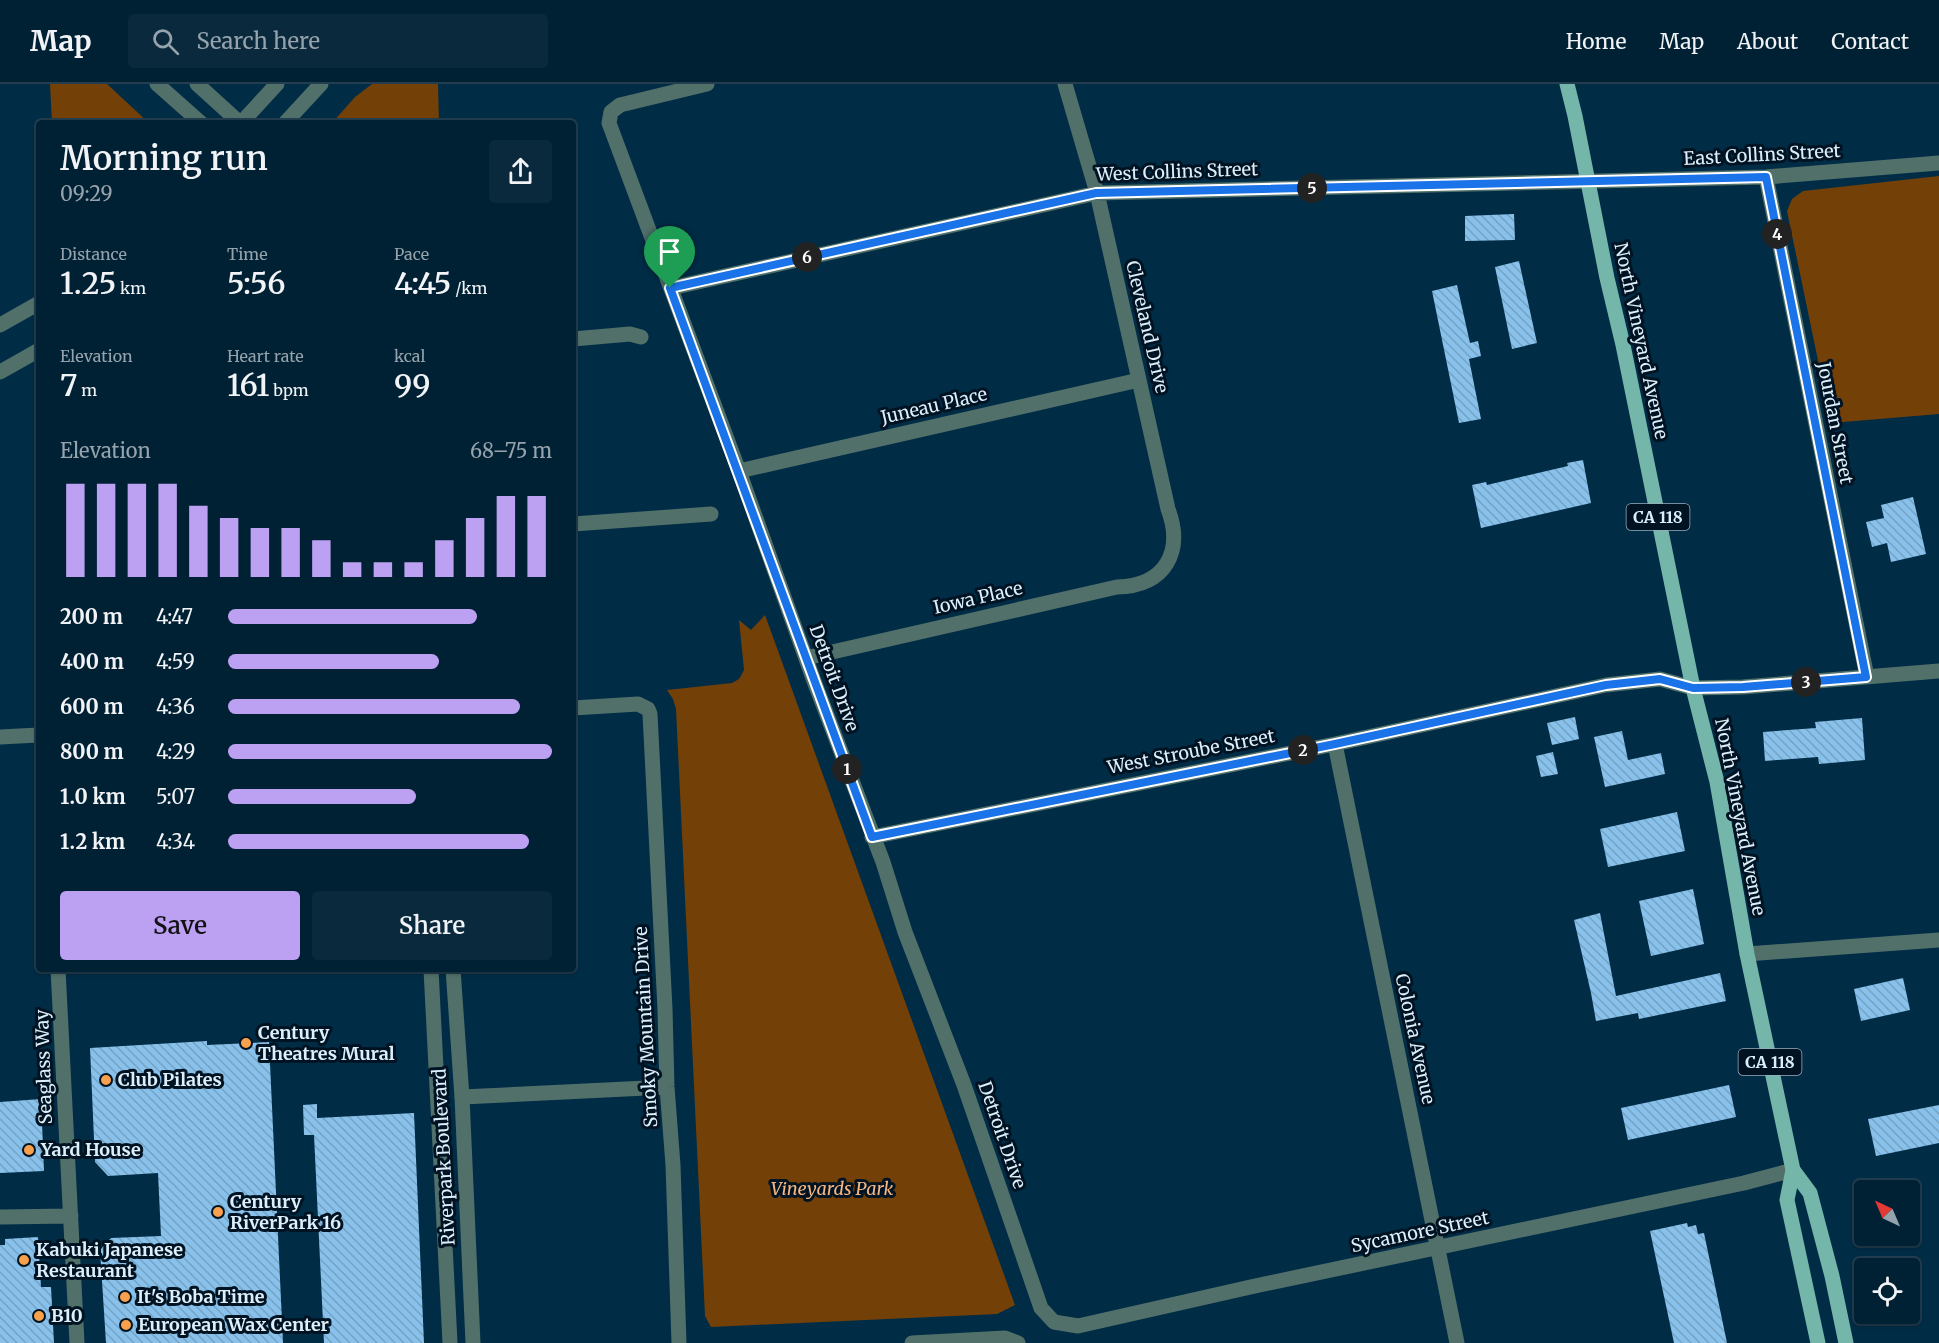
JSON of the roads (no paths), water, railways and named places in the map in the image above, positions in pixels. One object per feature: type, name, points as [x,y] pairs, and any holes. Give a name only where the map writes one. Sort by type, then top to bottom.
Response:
[{"type":"main road","name":"North Vineyard Avenue","points":[[1567,84],[1693,688],[1717,782],[1747,954],[1793,1170],[1810,1193],[1832,1276],[1846,1343]]},
{"type":"main road","name":"North Vineyard Avenue","points":[[1793,1170],[1786,1200],[1818,1343]]},
{"type":"street","points":[[157,84],[198,120]]},
{"type":"street","points":[[197,84],[237,120]]},
{"type":"street","points":[[243,120],[277,84]]},
{"type":"street","points":[[288,120],[321,84]]},
{"type":"street","name":"Detroit Drive","points":[[707,84],[620,105],[611,112],[609,123],[883,862],[905,932],[964,1086],[1041,1308],[1054,1322]]},
{"type":"street","name":"Cleveland Drive","points":[[1065,84],[1096,193],[1168,509],[1174,526],[1175,541],[1171,556],[1157,574]]},
{"type":"street","name":"East Collins Street","points":[[1587,181],[1766,177],[1939,163]]},
{"type":"street","name":"Jourdan Street","points":[[1766,177],[1866,677]]},
{"type":"street","name":"West Collins Street","points":[[670,288],[1096,193],[1587,181]]},
{"type":"street","points":[[0,325],[36,305]]},
{"type":"street","points":[[576,339],[630,334],[641,337]]},
{"type":"street","points":[[0,372],[36,352]]},
{"type":"street","name":"Juneau Place","points":[[739,471],[1139,380]]},
{"type":"street","points":[[576,524],[711,514]]},
{"type":"street","name":"Iowa Place","points":[[806,658],[1082,595],[1137,585],[1157,574]]},
{"type":"street","name":"West Stroube Street","points":[[872,837],[1335,744],[1606,685],[1660,679],[1693,688],[1743,687],[1939,672]]},
{"type":"street","name":"Smoky Mountain Drive","points":[[576,708],[638,704],[648,709],[651,720],[667,1087],[673,1165],[679,1343]]},
{"type":"street","points":[[0,737],[36,735]]},
{"type":"street","name":"Colonia Avenue","points":[[1335,744],[1457,1343]]},
{"type":"street","points":[[1747,954],[1939,940]]},
{"type":"street","name":"Seaglass Way","points":[[58,972],[77,1343]]},
{"type":"street","name":"Riverpark Boulevard","points":[[431,972],[450,1343]]},
{"type":"street","name":"Riverpark Boulevard","points":[[453,972],[462,1097],[473,1343]]},
{"type":"street","points":[[462,1097],[667,1087]]},
{"type":"street","name":"Sycamore Street","points":[[1054,1322],[1078,1326],[1744,1183],[1793,1170]]},
{"type":"street","points":[[0,1216],[71,1216]]},
{"type":"street","points":[[912,1343],[1005,1338],[1018,1343]]},
{"type":"place","name":"Century Theatres Mural","points":[[246,1043]]},
{"type":"place","name":"Club Pilates","points":[[106,1080]]},
{"type":"place","name":"Yard House","points":[[29,1150]]},
{"type":"place","name":"Century RiverPark 16","points":[[218,1212]]},
{"type":"place","name":"Kabuki Japanese Restaurant","points":[[24,1260]]},
{"type":"place","name":"It's Boba Time","points":[[125,1297]]},
{"type":"place","name":"B10","points":[[39,1316]]},
{"type":"place","name":"European Wax Center","points":[[126,1325]]},
{"type":"park label","name":"Vineyards Park","points":[[832,1189]]}]
